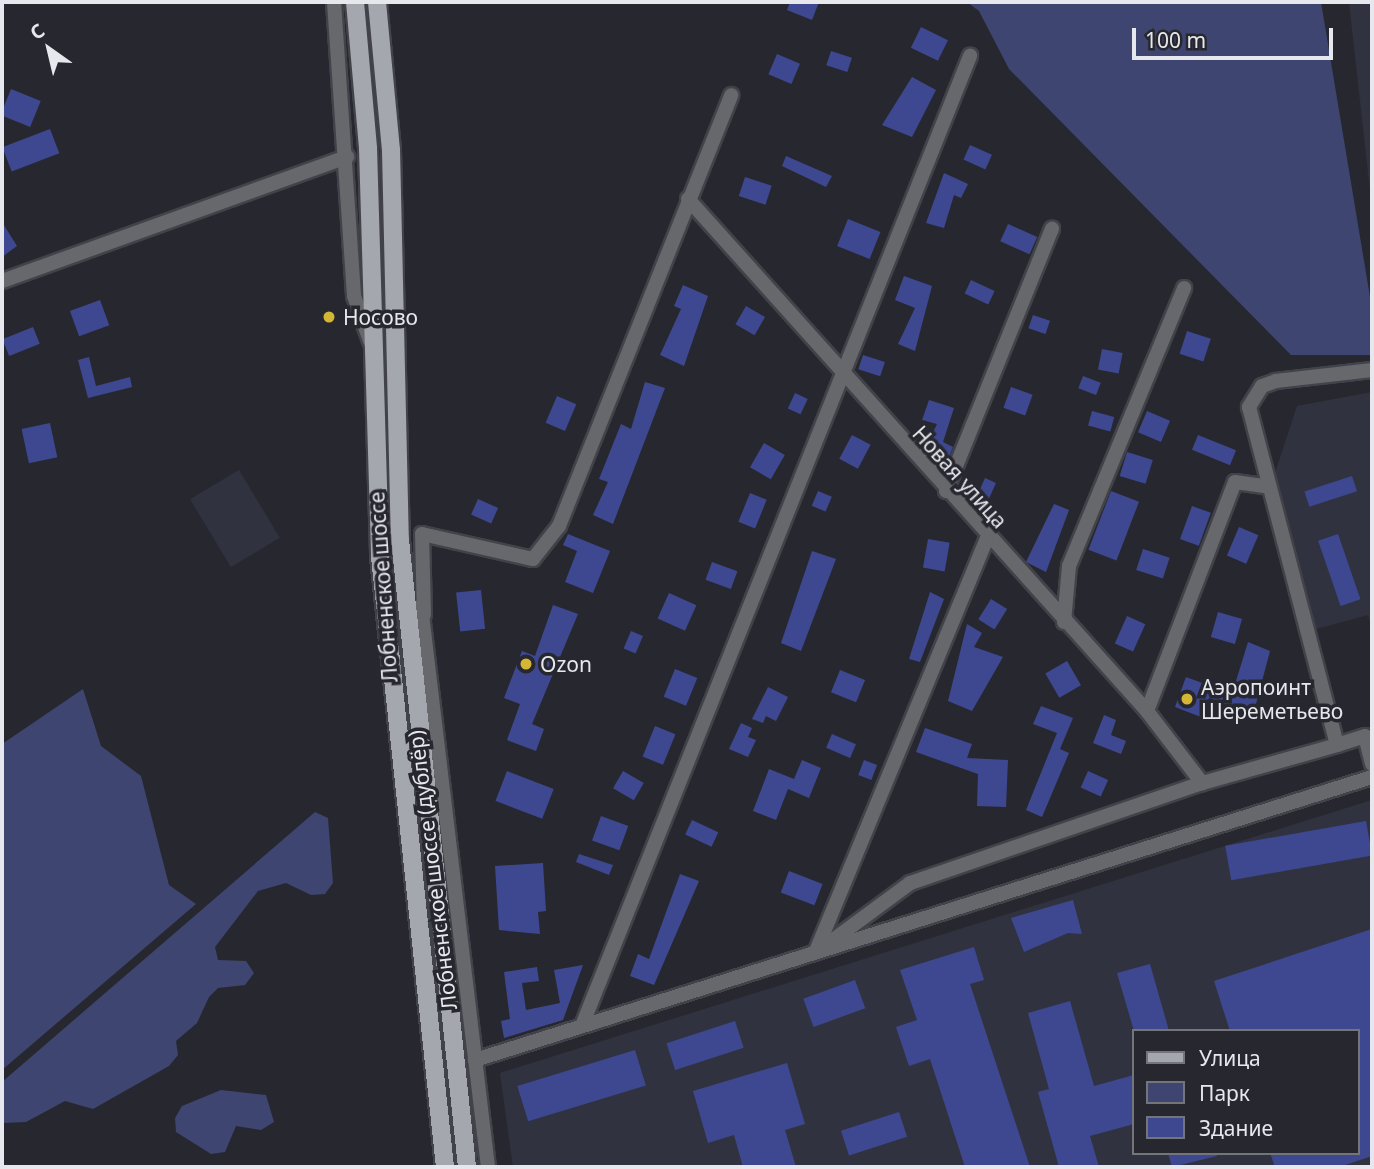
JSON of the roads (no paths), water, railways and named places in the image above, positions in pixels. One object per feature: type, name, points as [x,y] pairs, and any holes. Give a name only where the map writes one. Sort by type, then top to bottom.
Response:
[{"type":"main road","name":"Лобненское шоссе","points":[[355,2],[368,148],[372,346],[388,663],[445,1167]]},
{"type":"main road","name":"Лобненское шоссе","points":[[377,2],[391,150],[403,572],[467,1167]]},
{"type":"street","points":[[334,2],[347,157],[354,296],[372,346]]},
{"type":"street","points":[[583,1023],[970,56]]},
{"type":"street","points":[[424,615],[422,534],[533,559],[559,526],[731,95]]},
{"type":"street","points":[[2,281],[347,157]]},
{"type":"street","name":"Новая улица","points":[[688,198],[843,378],[1146,711],[1202,782]]},
{"type":"street","points":[[946,491],[1052,229]]},
{"type":"street","points":[[1064,622],[1069,566],[1184,288]]},
{"type":"street","points":[[1337,745],[1250,407],[1253,395],[1276,381],[1372,370]]},
{"type":"street","points":[[1146,711],[1236,482],[1270,487]]},
{"type":"street","points":[[815,953],[987,539]]},
{"type":"street","name":"Лобненское шоссе (дублёр)","points":[[403,572],[424,615],[488,1167]]},
{"type":"street","points":[[815,953],[910,883],[1202,782],[1365,736],[1372,764]]},
{"type":"street","points":[[475,1060],[583,1023],[815,953],[1372,777]]},
{"type":"place","name":"Носово","points":[[329,317]]},
{"type":"place","name":"Ozon","points":[[526,664]]},
{"type":"place","name":"Аэропоинт Шереметьево","points":[[1187,699]]}]
